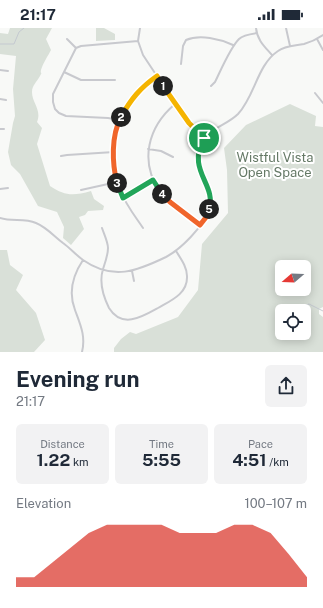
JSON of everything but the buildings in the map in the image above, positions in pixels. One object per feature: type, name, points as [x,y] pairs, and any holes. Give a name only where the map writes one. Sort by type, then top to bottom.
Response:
[{"type":"street","points":[[140,28],[138,41],[143,56],[189,123],[204,138]]},
{"type":"street","points":[[256,28],[256,33],[260,41],[272,55]]},
{"type":"street","points":[[286,28],[290,46]]},
{"type":"street","points":[[211,86],[215,82],[233,45],[240,38],[248,34],[256,33]]},
{"type":"street","points":[[0,218],[35,222],[43,226],[83,260],[102,270],[118,272],[132,271],[145,267],[176,251],[185,243],[207,216],[211,204],[208,191],[198,165],[199,150],[204,138],[212,130],[226,123],[237,114],[245,104],[266,63],[272,55],[280,49],[305,44],[323,35]]},
{"type":"street","points":[[181,64],[183,46],[186,40],[193,37],[226,42],[233,45]]},
{"type":"street","points":[[67,39],[76,48]]},
{"type":"street","points":[[317,39],[323,50]]},
{"type":"street","points":[[119,120],[66,116],[59,113],[55,109],[53,94],[76,48],[81,46],[138,41]]},
{"type":"street","points":[[0,70],[8,70]]},
{"type":"street","points":[[64,72],[81,80],[115,80]]},
{"type":"street","points":[[143,228],[123,198],[117,182],[114,166],[114,144],[119,120],[128,104],[142,87],[157,76]]},
{"type":"street","points":[[315,93],[323,103]]},
{"type":"street","points":[[0,99],[6,100]]},
{"type":"street","points":[[175,104],[158,121],[150,138],[148,149],[150,171],[160,192],[170,202],[200,225]]},
{"type":"street","points":[[148,149],[161,151],[173,157]]},
{"type":"street","points":[[61,156],[114,152]]},
{"type":"street","points":[[123,198],[153,180]]},
{"type":"street","points":[[81,190],[117,182]]},
{"type":"street","points":[[0,189],[8,188]]},
{"type":"street","points":[[102,228],[108,248],[102,270],[101,284],[110,309],[124,319],[134,320],[141,318],[175,299],[182,293],[186,285],[187,276],[183,262],[176,251]]},
{"type":"street","points":[[82,352],[83,332],[72,302],[72,290],[76,271],[83,260]]},
{"type":"street","points":[[132,271],[134,281]]},
{"type":"green space","points":[[10,28],[52,28],[46,39],[51,50],[43,65],[41,74],[32,90],[33,100],[38,110],[37,122],[42,128],[37,144],[50,186],[60,192],[69,194],[79,194],[91,191],[94,199],[104,206],[103,210],[88,211],[85,215],[79,217],[84,229],[71,245],[63,238],[64,227],[57,212],[38,206],[20,174],[11,165],[8,152],[15,116],[13,89],[16,56],[0,54],[0,33],[8,34]]},
{"type":"green space","points":[[96,28],[104,28],[115,34],[115,40],[96,41]]},
{"type":"green space","name":"Wistful Vista Open Space","points":[[290,104],[316,116],[315,126],[323,127],[323,307],[319,309],[319,314],[323,317],[323,352],[114,352],[114,348],[121,339],[130,332],[136,334],[178,317],[198,290],[202,244],[228,213],[227,170],[224,148],[246,125]]},
{"type":"green space","points":[[0,250],[7,250],[10,265],[23,275],[16,290],[36,313],[45,340],[34,352],[0,352]]},
{"type":"waterway","points":[[0,44],[14,44],[19,32],[24,28]]},
{"type":"waterway","points":[[311,305],[323,311]]},
{"type":"route","points":[[157,76],[182,114],[204,138],[199,150],[198,165],[208,191],[211,204],[207,216],[200,225],[170,202],[160,192],[153,180],[123,198],[117,182],[113,158],[116,131],[119,120],[128,104],[142,87],[157,76]]}]
